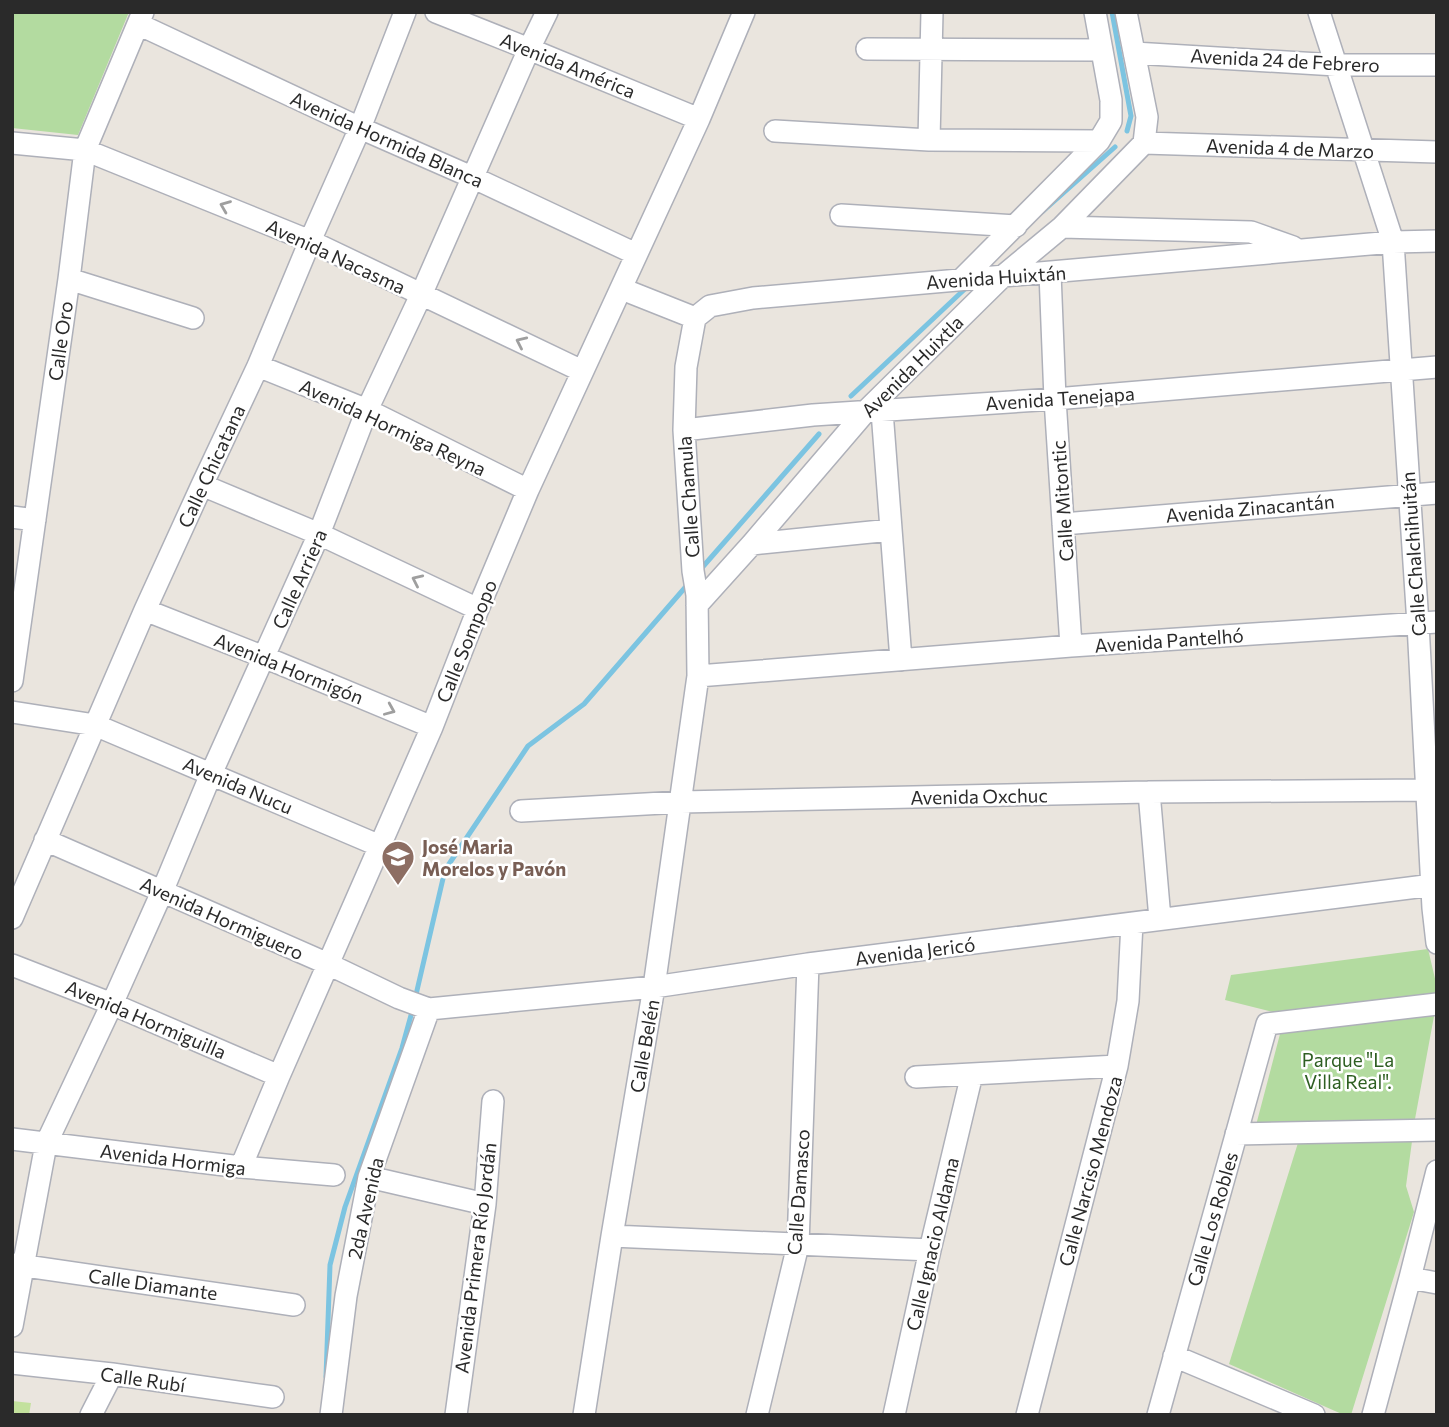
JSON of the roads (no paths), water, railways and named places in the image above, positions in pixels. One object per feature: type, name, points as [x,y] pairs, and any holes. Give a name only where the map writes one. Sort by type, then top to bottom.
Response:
[{"type":"street","name":"Calle Chicatana","points":[[12,918],[145,610],[258,366],[360,128],[405,12]]},
{"type":"street","name":"Avenida América","points":[[436,12],[699,119]]},
{"type":"street","name":"Calle Arriera","points":[[12,1326],[18,1264],[46,1144],[113,1004],[211,774],[319,534],[367,410],[547,12]]},
{"type":"street","points":[[929,140],[932,12]]},
{"type":"street","points":[[963,278],[1099,141],[1111,121],[1111,100],[1095,12]]},
{"type":"street","points":[[1125,12],[1147,117],[1144,143]]},
{"type":"street","name":"Calle Chalchihuitán","points":[[1319,12],[1393,242],[1409,495],[1427,623],[1433,885],[1437,943]]},
{"type":"street","name":"Calle Sompopo","points":[[242,1167],[279,1076],[432,727],[528,491],[699,119],[742,13]]},
{"type":"street","name":"Avenida Hormida Blanca","points":[[141,18],[360,128],[636,254]]},
{"type":"street","name":"Calle Oro","points":[[12,681],[85,150],[141,18]]},
{"type":"street","points":[[867,49],[1102,50]]},
{"type":"street","name":"Avenida 24 de Febrero","points":[[1134,53],[1336,65],[1437,65]]},
{"type":"street","points":[[775,131],[929,140],[1099,141]]},
{"type":"street","name":"Avenida Nacasma","points":[[12,143],[85,150],[310,241],[582,371]]},
{"type":"street","name":"Avenida 4 de Marzo","points":[[1144,143],[1437,152]]},
{"type":"street","name":"Avenida Huixtla","points":[[697,600],[1003,276],[1062,227],[1144,143]]},
{"type":"street","points":[[841,215],[1016,226]]},
{"type":"street","points":[[1062,227],[1251,232],[1302,250]]},
{"type":"street","name":"Avenida Huixtán","points":[[695,318],[710,306],[753,298],[1393,242],[1437,241]]},
{"type":"street","name":"Calle Mitontic","points":[[1050,273],[1071,646]]},
{"type":"street","points":[[69,279],[193,318]]},
{"type":"street","points":[[622,289],[695,318]]},
{"type":"street","name":"Calle Chamula","points":[[695,318],[686,367],[684,430],[697,600],[698,676]]},
{"type":"street","name":"Avenida Hormiga Reyna","points":[[258,366],[367,410],[528,491]]},
{"type":"street","name":"Avenida Tenejapa","points":[[684,430],[813,415],[1055,399],[1437,367]]},
{"type":"street","points":[[698,676],[901,660],[891,530],[874,411]]},
{"type":"street","points":[[202,485],[319,534],[478,609]]},
{"type":"street","name":"Avenida Zinacantán","points":[[1063,524],[1437,493]]},
{"type":"street","points":[[12,517],[35,520]]},
{"type":"street","points":[[752,544],[891,530]]},
{"type":"street","name":"Avenida Hormigón","points":[[145,610],[432,727]]},
{"type":"street","name":"Avenida Pantelhó","points":[[901,660],[1427,623]]},
{"type":"street","name":"Calle Belén","points":[[583,1415],[654,987],[698,676]]},
{"type":"street","name":"Avenida Nucu","points":[[12,712],[95,725],[380,846]]},
{"type":"street","name":"Avenida Oxchuc","points":[[521,811],[681,802],[1432,789]]},
{"type":"street","points":[[1149,792],[1160,919]]},
{"type":"street","name":"Avenida Hormiguero","points":[[45,840],[328,964],[399,998]]},
{"type":"street","name":"Avenida Jericó","points":[[399,998],[426,1008],[654,987],[808,964],[1433,885]]},
{"type":"street","name":"Calle Narciso Mendoza","points":[[1027,1415],[1118,1066],[1128,1001],[1132,923]]},
{"type":"street","name":"Calle Damasco","points":[[757,1415],[798,1245],[808,964]]},
{"type":"street","name":"Avenida Hormiguilla","points":[[12,965],[113,1004],[279,1076]]},
{"type":"street","name":"Calle Los Robles","points":[[1158,1415],[1268,1024],[1437,1004]]},
{"type":"street","name":"2da Avenida","points":[[331,1415],[346,1297],[369,1177],[426,1008]]},
{"type":"street","points":[[916,1077],[1118,1066]]},
{"type":"street","name":"Calle Ignacio Aldama","points":[[894,1415],[972,1074]]},
{"type":"street","name":"Avenida Primera Río Jordán","points":[[456,1415],[485,1203],[493,1101]]},
{"type":"street","points":[[1236,1134],[1437,1130]]},
{"type":"street","name":"Avenida Hormiga","points":[[12,1139],[242,1167],[334,1175]]},
{"type":"street","points":[[1373,1415],[1437,1171]]},
{"type":"street","points":[[369,1177],[485,1203]]},
{"type":"street","points":[[612,1236],[930,1250]]},
{"type":"street","name":"Calle Diamante","points":[[18,1264],[293,1305]]},
{"type":"street","points":[[1410,1278],[1437,1283]]},
{"type":"street","points":[[1174,1356],[1314,1415]]},
{"type":"street","name":"Calle Rubí","points":[[12,1363],[273,1397]]},
{"type":"street","points":[[91,1415],[112,1374]]},
{"type":"waterway","points":[[1112,12],[1131,116],[1127,131]]},
{"type":"waterway","points":[[1042,212],[1115,147]]},
{"type":"waterway","points":[[851,396],[968,286]]},
{"type":"waterway","points":[[700,570],[819,434]]},
{"type":"waterway","points":[[415,999],[445,870],[528,746],[584,704],[689,583]]},
{"type":"waterway","points":[[326,1377],[330,1265],[345,1207],[402,1048],[413,1008]]},
{"type":"place","name":"José Maria Morelos y Pavón","points":[[398,887]]},
{"type":"park label","name":"Parque \"La Villa Real\".","points":[[1348,1070]]}]
